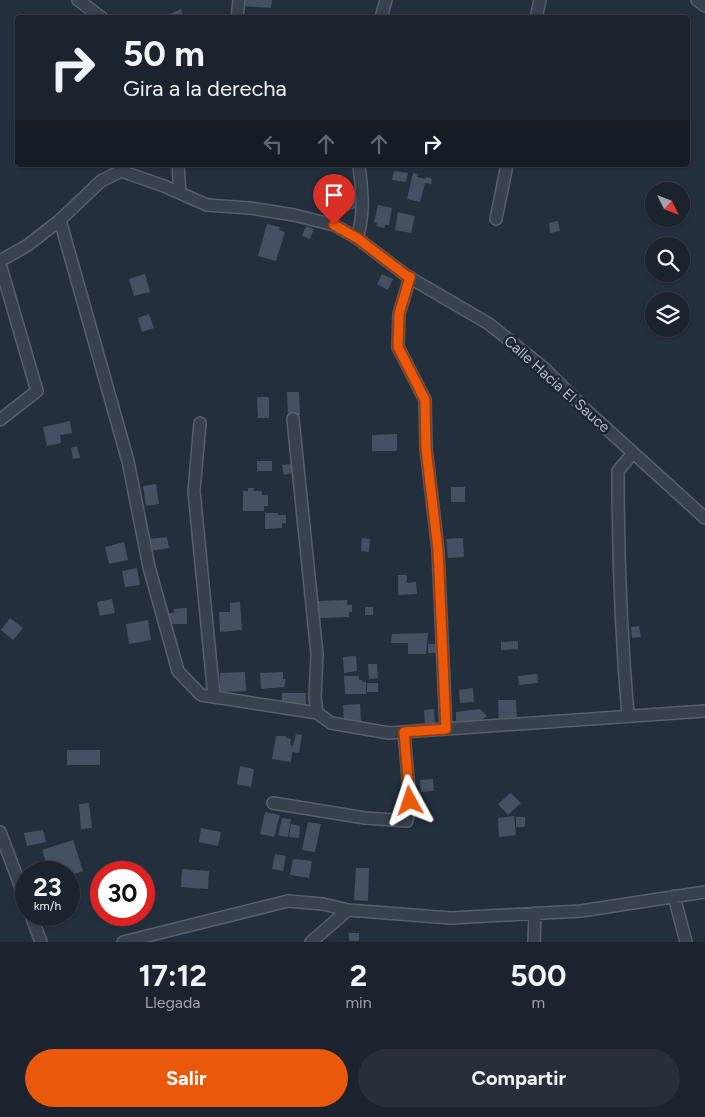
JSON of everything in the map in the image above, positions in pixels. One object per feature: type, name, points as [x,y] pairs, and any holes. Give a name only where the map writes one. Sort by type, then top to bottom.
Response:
[{"type":"street","points":[[78,0],[98,15]]},
{"type":"street","points":[[236,15],[239,0]]},
{"type":"street","points":[[382,15],[386,0]]},
{"type":"street","points":[[537,15],[540,0]]},
{"type":"street","points":[[697,0],[705,6]]},
{"type":"street","points":[[178,167],[180,193]]},
{"type":"street","points":[[357,238],[362,225],[359,167]]},
{"type":"street","points":[[496,219],[507,167]]},
{"type":"street","name":"Calle Hacia El Sauce","points":[[0,263],[28,245],[60,220],[101,181],[122,172],[164,186],[207,205],[294,214],[334,225],[357,238],[407,276],[489,324],[545,369],[586,410],[705,518]]},
{"type":"street","points":[[60,220],[128,461],[150,567],[178,671],[201,695],[317,713],[331,722],[389,733],[705,712]]},
{"type":"street","points":[[0,263],[36,391],[0,420]]},
{"type":"street","points":[[410,277],[399,314],[398,347],[425,400],[426,448],[438,550],[446,729]]},
{"type":"street","points":[[293,418],[317,654],[315,698],[317,713]]},
{"type":"street","points":[[200,423],[194,492],[214,697]]},
{"type":"street","points":[[628,716],[624,672],[618,537],[618,471],[634,453]]},
{"type":"street","points":[[273,802],[364,818],[407,821],[410,801],[404,732]]},
{"type":"street","points":[[0,832],[15,872]]},
{"type":"street","points":[[123,942],[288,901],[323,904],[348,910],[451,918],[581,911],[705,892]]},
{"type":"street","points":[[674,896],[686,942]]},
{"type":"street","points":[[311,942],[348,910]]},
{"type":"street","points":[[534,942],[535,913]]},
{"type":"street","points":[[36,926],[41,942]]},
{"type":"building","points":[[243,0],[272,0],[271,8],[243,6]]},
{"type":"building","points":[[181,9],[183,15],[168,15]]},
{"type":"building","points":[[394,171],[408,173],[406,182],[392,180]]},
{"type":"building","points":[[413,173],[418,174],[417,177],[432,179],[431,184],[425,183],[420,202],[407,199]]},
{"type":"building","points":[[330,192],[334,202],[327,205],[323,195]]},
{"type":"building","points":[[355,193],[360,206],[341,214],[336,201]]},
{"type":"building","points":[[378,205],[392,208],[389,225],[385,225],[384,228],[376,226],[377,223],[374,222]]},
{"type":"building","points":[[398,212],[415,216],[411,233],[395,230]]},
{"type":"building","points":[[558,221],[560,231],[550,233],[549,223]]},
{"type":"building","points":[[267,224],[280,227],[279,230],[285,232],[276,261],[258,256]]},
{"type":"building","points":[[306,226],[314,229],[310,239],[302,236]]},
{"type":"building","points":[[145,274],[150,292],[134,296],[129,279]]},
{"type":"building","points":[[382,274],[393,279],[388,290],[377,284]]},
{"type":"building","points":[[149,314],[154,328],[142,332],[138,318]]},
{"type":"building","points":[[287,392],[299,392],[300,415],[288,416]]},
{"type":"building","points":[[257,397],[269,397],[269,418],[258,418]]},
{"type":"building","points":[[70,421],[72,433],[60,435],[61,443],[47,446],[43,427]]},
{"type":"building","points":[[397,434],[397,451],[372,451],[372,435]]},
{"type":"building","points":[[77,446],[80,458],[73,459],[71,448]]},
{"type":"building","points":[[257,461],[272,461],[272,471],[257,471]]},
{"type":"building","points":[[292,464],[293,473],[284,475],[282,465]]},
{"type":"building","points":[[156,484],[159,504],[146,506],[143,486]]},
{"type":"building","points":[[451,487],[465,487],[465,502],[451,502]]},
{"type":"building","points":[[248,488],[254,488],[254,491],[262,491],[262,495],[268,495],[268,506],[264,506],[264,511],[243,511],[243,491],[248,491]]},
{"type":"building","points":[[265,513],[286,515],[286,523],[282,523],[282,528],[265,529]]},
{"type":"building","points":[[167,537],[169,548],[151,551],[149,539]]},
{"type":"building","points":[[362,538],[370,539],[369,552],[361,551]]},
{"type":"building","points":[[463,538],[464,557],[448,558],[446,539]]},
{"type":"building","points":[[124,542],[128,560],[109,564],[105,547]]},
{"type":"building","points":[[137,568],[140,585],[125,587],[122,571]]},
{"type":"building","points":[[398,575],[407,575],[407,583],[416,582],[417,594],[398,595]]},
{"type":"building","points":[[112,599],[115,613],[100,616],[97,602]]},
{"type":"building","points":[[347,600],[347,605],[352,605],[352,612],[349,612],[349,617],[319,618],[318,601]]},
{"type":"building","points":[[240,602],[242,630],[220,632],[219,612],[230,612],[230,603]]},
{"type":"building","points":[[365,607],[373,607],[373,615],[365,615]]},
{"type":"building","points":[[187,608],[187,624],[168,624],[167,613],[174,613],[174,609]]},
{"type":"building","points":[[10,618],[23,628],[13,640],[1,630]]},
{"type":"building","points":[[148,620],[151,640],[129,644],[126,624]]},
{"type":"building","points":[[639,626],[641,637],[632,638],[631,627]]},
{"type":"building","points":[[428,633],[426,654],[408,654],[408,643],[391,643],[392,634]]},
{"type":"building","points":[[518,641],[518,649],[501,650],[501,642]]},
{"type":"building","points":[[428,644],[438,644],[440,653],[428,653]]},
{"type":"building","points":[[356,656],[357,671],[344,673],[343,657]]},
{"type":"building","points":[[368,664],[377,664],[378,678],[369,679]]},
{"type":"building","points":[[245,672],[246,691],[220,692],[220,673]]},
{"type":"building","points":[[283,672],[283,679],[286,679],[284,687],[261,689],[260,673]]},
{"type":"building","points":[[537,674],[538,683],[519,685],[518,676]]},
{"type":"building","points":[[344,676],[359,676],[359,680],[366,682],[366,694],[345,694]]},
{"type":"building","points":[[367,683],[378,683],[378,692],[367,692]]},
{"type":"building","points":[[473,688],[474,702],[460,703],[459,690]]},
{"type":"building","points":[[282,693],[306,693],[306,707],[282,707]]},
{"type":"building","points":[[498,700],[516,700],[517,722],[499,723]]},
{"type":"building","points":[[360,704],[361,721],[344,722],[343,705]]},
{"type":"building","points":[[434,709],[435,725],[425,726],[424,710]]},
{"type":"building","points":[[480,709],[487,716],[479,722],[456,724],[456,712]]},
{"type":"building","points":[[296,734],[302,735],[299,753],[292,752],[291,762],[272,759],[276,736],[286,736],[286,738],[291,739],[290,745],[293,746]]},
{"type":"building","points":[[67,750],[100,750],[100,765],[67,765]]},
{"type":"building","points":[[240,766],[254,769],[251,787],[237,784]]},
{"type":"building","points":[[433,779],[434,791],[421,792],[420,780]]},
{"type":"building","points":[[511,793],[521,803],[508,815],[498,804]]},
{"type":"building","points":[[89,803],[92,828],[81,829],[79,804]]},
{"type":"building","points":[[265,812],[280,815],[274,837],[260,834]]},
{"type":"building","points":[[514,816],[516,835],[499,837],[498,818]]},
{"type":"building","points":[[516,817],[525,817],[525,827],[516,827]]},
{"type":"building","points":[[282,818],[291,819],[288,837],[278,835]]},
{"type":"building","points":[[308,822],[321,824],[315,852],[302,850]]},
{"type":"building","points":[[291,824],[300,826],[299,838],[289,837]]},
{"type":"building","points":[[201,828],[221,832],[218,846],[199,842]]},
{"type":"building","points":[[43,830],[46,842],[27,846],[24,833]]},
{"type":"building","points":[[73,840],[80,861],[46,861],[42,850]]},
{"type":"building","points":[[275,854],[286,856],[283,871],[272,869]]},
{"type":"building","points":[[293,859],[312,861],[309,878],[290,875]]},
{"type":"building","points":[[356,868],[369,868],[368,901],[354,900]]},
{"type":"building","points":[[182,869],[209,871],[208,889],[181,887]]},
{"type":"building","points":[[349,933],[359,933],[359,941],[349,941]]},
{"type":"route","points":[[334,225],[357,238],[410,277],[399,314],[398,347],[425,400],[426,448],[438,550],[446,729],[404,732],[410,801]]}]
